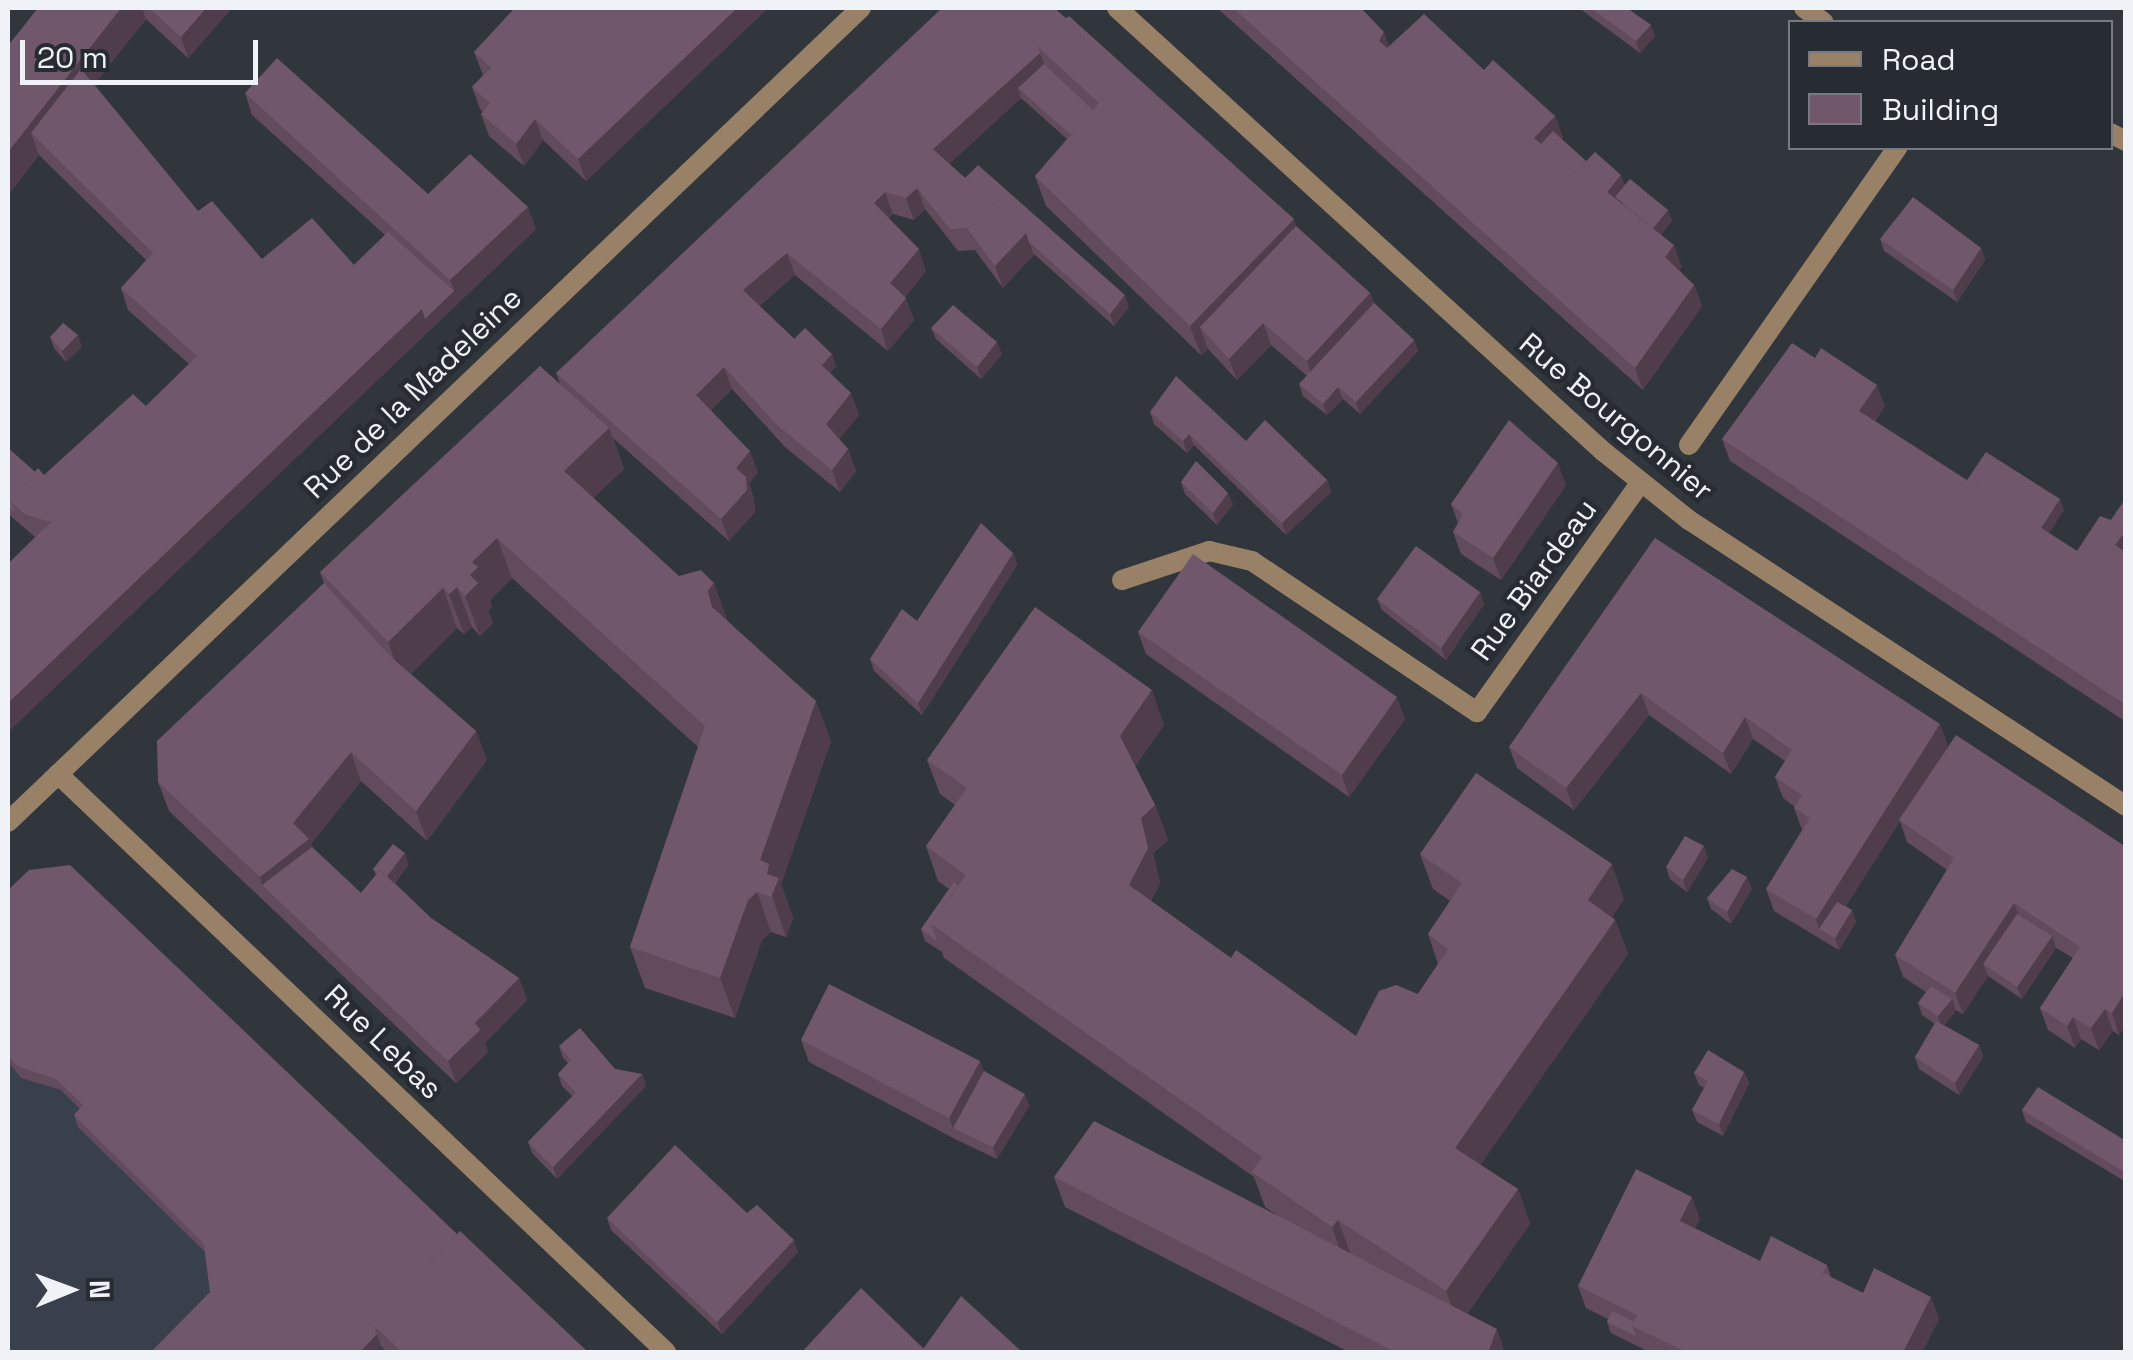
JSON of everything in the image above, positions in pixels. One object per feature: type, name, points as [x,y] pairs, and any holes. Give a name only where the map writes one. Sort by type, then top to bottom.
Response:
[{"type":"street","name":"Rue de la Madeleine","points":[[8,822],[860,8]]},
{"type":"street","name":"Rue Bourgonnier","points":[[1117,8],[1641,482],[1689,520],[2126,806]]},
{"type":"street","points":[[1689,445],[1895,150]]},
{"type":"street","name":"Rue Biardeau","points":[[1122,580],[1208,551],[1252,561],[1477,712],[1641,482]]},
{"type":"street","name":"Rue Lebas","points":[[58,774],[666,1352]]},
{"type":"shaded area","points":[[8,906],[572,1352],[8,1352]]},
{"type":"building","points":[[38,8],[121,8],[8,152],[8,46]]},
{"type":"building","points":[[149,8],[206,8],[181,37]]},
{"type":"building","points":[[515,8],[737,8],[578,159],[535,119],[516,144],[481,114],[490,103],[472,87],[491,68],[474,52]]},
{"type":"building","points":[[942,8],[1054,8],[1067,19],[1037,46],[1040,53],[933,149],[1026,233],[995,266],[967,228],[950,229],[917,188],[906,198],[885,192],[874,203],[919,249],[890,283],[906,298],[881,329],[787,253],[743,290],[851,393],[826,424],[848,449],[832,470],[777,425],[724,367],[696,395],[750,451],[736,468],[746,477],[747,490],[721,519],[556,373]]},
{"type":"building","points":[[1233,8],[1361,8],[1384,32],[1379,41],[1387,48],[1424,14],[1484,70],[1493,60],[1555,116],[1534,138],[1575,173],[1595,152],[1621,175],[1607,192],[1674,245],[1665,257],[1694,285],[1635,368]]},
{"type":"building","points":[[1591,8],[1627,8],[1651,25],[1636,41]]},
{"type":"building","points":[[1069,16],[1294,219],[1190,326],[1035,176],[1099,103],[1037,46]]},
{"type":"building","points":[[277,58],[428,194],[470,154],[528,207],[450,280],[245,93]]},
{"type":"building","points":[[1044,64],[1093,110],[1071,135],[1018,88]]},
{"type":"building","points":[[81,69],[198,211],[212,201],[262,259],[312,218],[381,295],[396,282],[422,309],[8,703],[8,564],[51,522],[26,515],[11,502],[38,468],[44,475],[133,394],[146,406],[197,356],[121,288],[153,253],[31,133]]},
{"type":"building","points":[[1553,131],[1586,161],[1575,173],[1541,144]]},
{"type":"building","points":[[978,165],[1125,295],[1110,314],[965,178]]},
{"type":"building","points":[[1630,179],[1668,210],[1653,228],[1615,197]]},
{"type":"building","points":[[1913,197],[1981,248],[1953,290],[1880,239]]},
{"type":"building","points":[[1296,226],[1370,293],[1307,361],[1263,323],[1229,359],[1200,327]]},
{"type":"building","points":[[388,232],[454,291],[425,319],[422,309],[396,282],[381,295],[354,265]]},
{"type":"building","points":[[1374,303],[1414,340],[1356,402],[1338,387],[1323,404],[1299,384]]},
{"type":"building","points":[[953,305],[997,342],[977,367],[931,328]]},
{"type":"building","points":[[63,323],[78,335],[62,351],[50,337]]},
{"type":"building","points":[[805,328],[832,354],[822,365],[794,339]]},
{"type":"building","points":[[1792,343],[1815,358],[1821,348],[1877,385],[1859,411],[2077,551],[2100,516],[2111,520],[2126,498],[2126,530],[2115,545],[2126,552],[2126,705],[1722,439]]},
{"type":"building","points":[[540,366],[609,428],[564,471],[679,576],[701,570],[714,583],[708,591],[712,607],[816,701],[760,860],[769,864],[767,874],[779,878],[771,897],[757,892],[748,900],[720,978],[630,947],[705,726],[497,538],[472,562],[478,567],[470,575],[478,583],[465,596],[457,587],[449,594],[443,588],[388,642],[320,572]]},
{"type":"building","points":[[1176,376],[1246,441],[1265,420],[1327,480],[1282,523],[1189,434],[1183,441],[1150,412]]},
{"type":"building","points":[[1509,420],[1558,463],[1493,558],[1453,532],[1463,514],[1451,504]]},
{"type":"building","points":[[8,448],[35,472],[11,502],[15,512],[8,506]]},
{"type":"building","points":[[1986,452],[2060,499],[2041,528],[1967,480]]},
{"type":"building","points":[[1196,461],[1228,493],[1213,513],[1181,482]]},
{"type":"building","points":[[981,523],[1013,553],[918,703],[870,659],[902,609],[917,621]]},
{"type":"building","points":[[1655,538],[1940,724],[1816,919],[1766,889],[1810,818],[1794,808],[1802,795],[1775,777],[1792,750],[1745,717],[1723,753],[1641,693],[1566,788],[1509,747]]},
{"type":"building","points":[[1416,546],[1480,592],[1441,648],[1377,599]]},
{"type":"building","points":[[1193,554],[1397,697],[1342,775],[1138,632]]},
{"type":"building","points":[[324,583],[390,656],[476,731],[416,811],[351,752],[293,823],[309,839],[260,877],[158,782],[157,741]]},
{"type":"building","points":[[1035,607],[1152,690],[1120,736],[1155,805],[1141,818],[1148,848],[1129,885],[1231,958],[1236,950],[1356,1036],[1379,991],[1396,985],[1418,994],[1448,949],[1428,934],[1462,883],[1420,854],[1476,773],[1612,864],[1588,900],[1615,920],[1455,1148],[1518,1189],[1446,1291],[1338,1220],[1332,1227],[1252,1172],[1262,1157],[931,924],[966,875],[926,846],[967,788],[927,760]]},
{"type":"building","points":[[1956,735],[2126,847],[2126,991],[2112,1013],[2105,1009],[2091,1028],[2073,1017],[2067,1026],[2040,1008],[2080,947],[2014,903],[1955,993],[1895,955],[1954,858],[1899,820]]},
{"type":"building","points":[[1685,836],[1704,846],[1683,880],[1666,867]]},
{"type":"building","points":[[393,844],[405,853],[387,876],[380,870],[377,873],[373,869]]},
{"type":"building","points":[[312,847],[361,893],[380,870],[431,918],[519,978],[475,1023],[480,1030],[448,1061],[262,885]]},
{"type":"building","points":[[70,865],[457,1234],[374,1326],[377,1334],[360,1352],[151,1352],[210,1292],[204,1244],[74,1115],[83,1105],[56,1079],[17,1066],[8,1055],[8,890],[29,870]]},
{"type":"building","points":[[1732,869],[1747,877],[1727,912],[1707,898]]},
{"type":"building","points":[[954,882],[958,885],[931,924],[937,941],[921,929]]},
{"type":"building","points":[[1837,902],[1852,910],[1835,938],[1819,929]]},
{"type":"building","points":[[2017,914],[2052,936],[2017,987],[1983,964]]},
{"type":"building","points":[[829,984],[980,1061],[949,1118],[801,1040]]},
{"type":"building","points":[[1931,986],[1952,999],[1938,1016],[1918,1003]]},
{"type":"building","points":[[1936,1021],[1979,1045],[1955,1083],[1915,1057]]},
{"type":"building","points":[[580,1028],[615,1069],[642,1074],[553,1167],[528,1142],[576,1093],[558,1074],[571,1060],[559,1046]]},
{"type":"building","points":[[1708,1050],[1744,1072],[1719,1124],[1692,1110],[1708,1081],[1694,1073]]},
{"type":"building","points":[[984,1071],[1025,1094],[993,1147],[953,1128]]},
{"type":"building","points":[[2038,1087],[2126,1141],[2126,1173],[2022,1110]]},
{"type":"building","points":[[1094,1121],[1497,1329],[1488,1352],[1395,1352],[1054,1177]]},
{"type":"building","points":[[675,1145],[747,1213],[757,1205],[794,1240],[717,1322],[607,1218]]},
{"type":"building","points":[[1636,1169],[1692,1197],[1680,1221],[1760,1261],[1771,1236],[1827,1265],[1823,1273],[1863,1293],[1874,1268],[1931,1297],[1903,1352],[1686,1352],[1632,1326],[1637,1315],[1578,1286]]},
{"type":"building","points":[[460,1231],[588,1352],[402,1352],[374,1326]]},
{"type":"building","points":[[861,1288],[924,1349],[921,1352],[802,1352]]},
{"type":"building","points":[[961,1296],[1022,1352],[921,1352]]},
{"type":"building","points":[[1612,1311],[1634,1322],[1636,1336],[1607,1322]]}]
